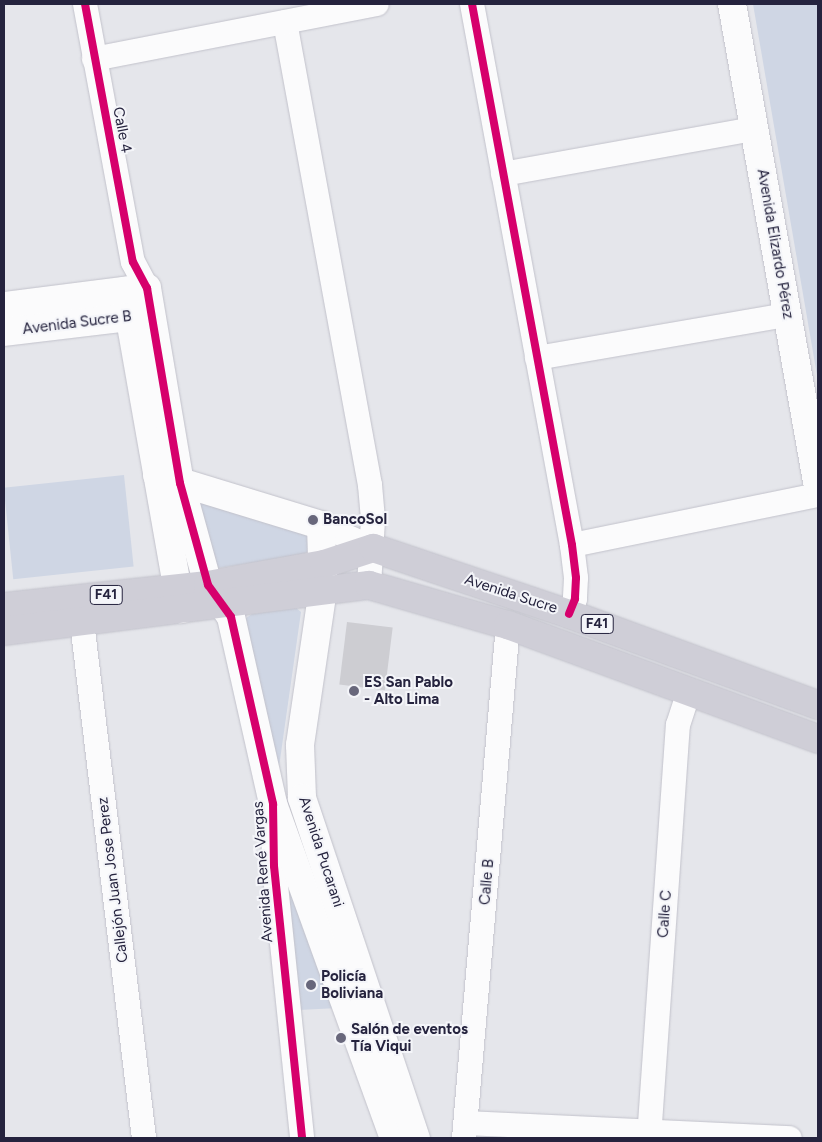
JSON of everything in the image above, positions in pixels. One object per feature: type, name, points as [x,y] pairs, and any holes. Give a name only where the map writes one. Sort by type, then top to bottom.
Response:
[{"type":"main road","name":"F41","points":[[323,577],[373,548]]},
{"type":"main road","name":"Avenida Sucre","points":[[373,548],[569,614],[818,705]]},
{"type":"main road","name":"F41","points":[[4,607],[179,598],[323,577],[369,585],[508,625]]},
{"type":"main road","name":"F41","points":[[4,631],[82,622],[179,598]]},
{"type":"main road","name":"Avenida Sucre","points":[[508,625],[818,739]]},
{"type":"street","name":"Calle 4","points":[[85,4],[133,262],[138,303]]},
{"type":"street","points":[[94,59],[377,4]]},
{"type":"street","points":[[472,4],[572,545],[576,578],[569,614]]},
{"type":"street","name":"Avenida Elizardo Pérez","points":[[732,4],[818,484]]},
{"type":"street","points":[[285,22],[370,485],[373,548],[369,585]]},
{"type":"street","points":[[503,174],[754,129]]},
{"type":"street","points":[[138,303],[168,479],[179,598]]},
{"type":"street","name":"Avenida Sucre B","points":[[4,306],[138,303]]},
{"type":"street","name":"Avenida Sucre B","points":[[4,332],[138,303]]},
{"type":"street","points":[[537,358],[787,315]]},
{"type":"street","points":[[168,479],[321,525],[373,548]]},
{"type":"street","name":"Avenida René Vargas","points":[[168,479],[216,594],[231,617],[273,804],[274,866],[302,1138]]},
{"type":"street","points":[[572,545],[818,495]]},
{"type":"street","name":"Avenida Pucarani","points":[[321,525],[323,577],[300,745],[302,798],[416,1138]]},
{"type":"street","name":"Callejón Juan Jose Perez","points":[[82,622],[144,1138]]},
{"type":"street","name":"Calle B","points":[[466,1131],[508,625]]},
{"type":"street","name":"Calle C","points":[[649,1135],[678,725],[689,692]]},
{"type":"street","points":[[273,804],[302,798]]},
{"type":"street","name":"Avenida Pucarani","points":[[273,804],[394,1138]]},
{"type":"street","points":[[466,1131],[790,1138]]},
{"type":"shaded area","points":[[753,4],[818,4],[818,381]]},
{"type":"shaded area","points":[[124,475],[134,566],[13,579],[4,488]]},
{"type":"shaded area","points":[[200,500],[308,533],[308,551],[303,555],[218,568],[211,565],[196,505]]},
{"type":"shaded area","points":[[295,607],[301,612],[278,774],[272,775],[246,618],[252,614]]},
{"type":"shaded area","points":[[277,856],[338,1008],[299,1010]]},
{"type":"building","points":[[347,622],[393,628],[385,690],[339,685]]},
{"type":"cycle path","points":[[85,4],[133,262],[147,288],[180,483],[208,585],[231,617],[273,804],[274,866],[302,1138]]},
{"type":"cycle path","points":[[472,4],[572,545],[576,578],[575,599],[569,614]]},
{"type":"place","name":"BancoSol","points":[[313,520]]},
{"type":"place","name":"ES San Pablo - Alto Lima","points":[[354,691]]},
{"type":"place","name":"Policía Boliviana","points":[[311,985]]},
{"type":"place","name":"Salón de eventos Tía Viqui","points":[[341,1038]]}]
